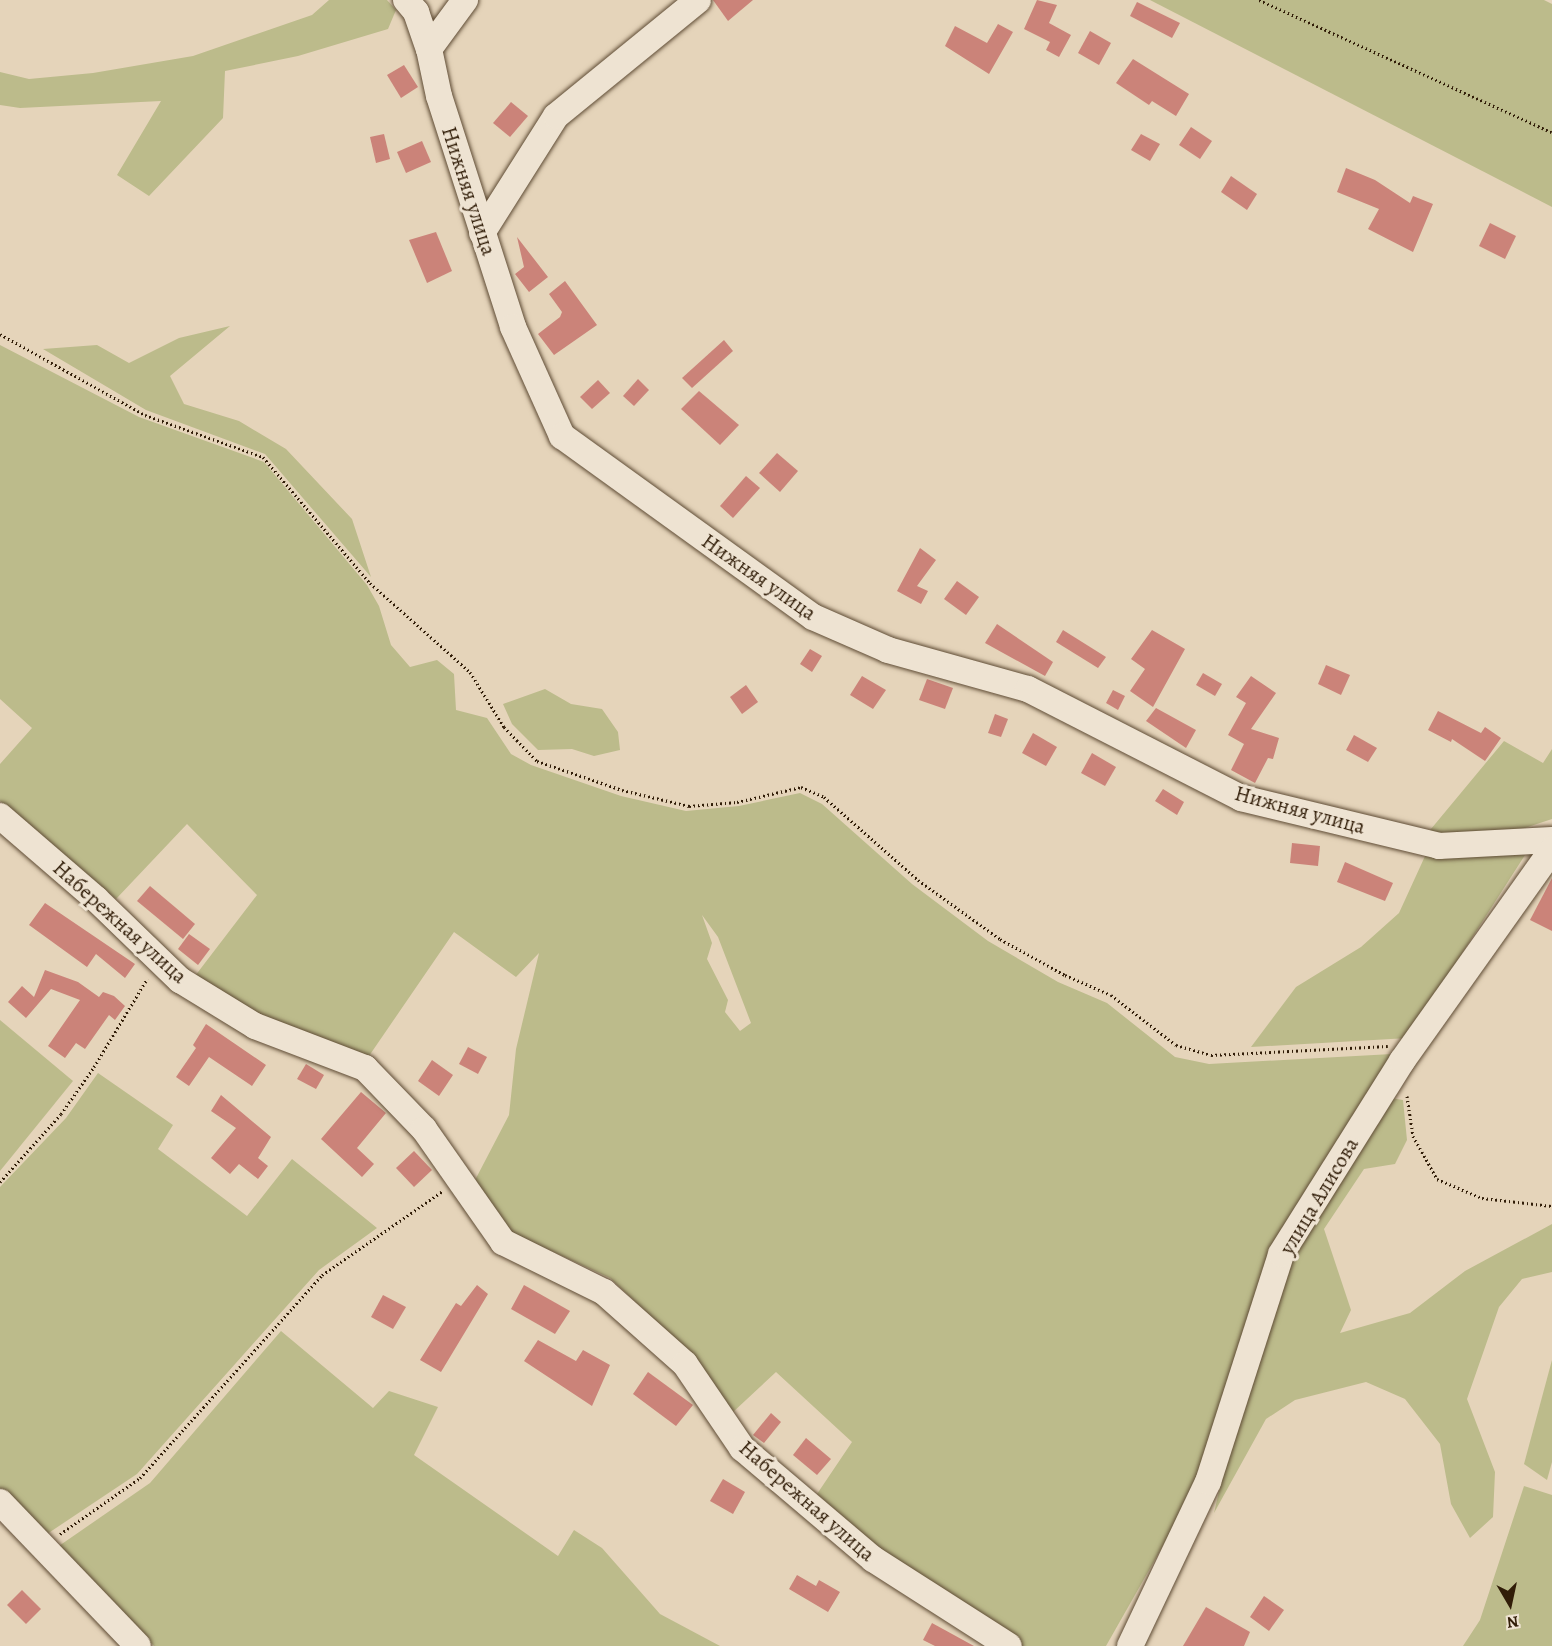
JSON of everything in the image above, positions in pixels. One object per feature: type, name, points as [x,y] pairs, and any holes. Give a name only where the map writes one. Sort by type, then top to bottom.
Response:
[{"type":"street","name":"Нижняя улица","points":[[406,0],[416,12],[429,49],[439,96],[513,327],[562,436],[813,617],[888,650],[1028,689],[1241,798],[1439,846],[1552,840]]},
{"type":"street","points":[[429,49],[465,0]]},
{"type":"street","points":[[482,233],[556,116],[698,0]]},
{"type":"street","name":"Набережная улица","points":[[0,816],[180,980],[255,1026],[365,1068],[424,1129],[503,1242],[604,1292],[685,1364],[742,1448],[855,1544],[1009,1646]]},
{"type":"street","name":"улица Алисова","points":[[1130,1646],[1208,1482],[1281,1254],[1413,1045],[1552,850]]},
{"type":"street","points":[[0,1502],[138,1646]]},
{"type":"path","points":[[1259,0],[1552,132]]},
{"type":"path","points":[[0,334],[145,415],[263,457],[370,583],[470,672],[504,727],[537,761],[622,790],[689,806],[737,802],[801,787],[824,797],[918,880],[1000,939],[1065,975],[1111,995],[1176,1046],[1211,1055],[1413,1045]]},
{"type":"path","points":[[0,1182],[61,1114],[94,1067],[158,959]]},
{"type":"path","points":[[1407,1094],[1413,1136],[1437,1179],[1482,1198],[1552,1206]]},
{"type":"path","points":[[42,1547],[140,1478],[322,1275],[459,1180]]},
{"type":"shaded area","points":[[329,0],[387,0],[396,10],[388,29],[298,56],[225,71],[223,118],[149,196],[117,175],[161,101],[20,108],[0,105],[0,72],[29,79],[93,73],[193,56],[312,15]]},
{"type":"shaded area","points":[[1150,0],[1544,0],[1552,4],[1552,207]]},
{"type":"shaded area","points":[[230,326],[170,376],[184,404],[239,421],[286,449],[352,519],[371,577],[265,454],[146,410],[43,349],[97,345],[129,363],[179,338]]},
{"type":"shaded area","points":[[0,345],[139,417],[264,462],[367,585],[379,606],[391,645],[410,667],[437,660],[454,674],[456,710],[487,718],[511,754],[531,765],[621,796],[686,811],[739,806],[800,793],[822,804],[912,884],[988,941],[1058,982],[1107,1003],[1175,1057],[1209,1064],[1392,1054],[1277,1247],[1202,1477],[1106,1646],[1023,1646],[879,1549],[817,1494],[852,1442],[776,1372],[732,1413],[692,1355],[610,1278],[508,1231],[473,1184],[509,1115],[516,1049],[539,953],[516,977],[454,932],[369,1056],[255,1016],[195,976],[257,895],[187,824],[116,899],[0,801],[0,764],[32,728],[0,699]],"holes":[[[702,915],[718,937],[751,1023],[740,1031],[725,1012],[728,1000],[707,959],[712,943]]]},
{"type":"shaded area","points":[[545,689],[571,704],[602,709],[618,732],[620,750],[594,756],[572,749],[538,750],[512,724],[503,704]]},
{"type":"shaded area","points":[[1504,741],[1543,763],[1552,749],[1552,819],[1504,835],[1426,835]]},
{"type":"shaded area","points":[[1426,854],[1525,855],[1408,1038],[1251,1047],[1296,987],[1361,947],[1399,913]]},
{"type":"shaded area","points":[[0,1020],[73,1081],[0,1171]]},
{"type":"shaded area","points":[[98,1073],[173,1125],[158,1149],[247,1216],[292,1159],[377,1228],[319,1270],[137,1474],[41,1538],[0,1494],[0,1187],[66,1118]]},
{"type":"shaded area","points":[[1390,1098],[1403,1100],[1407,1140],[1395,1164],[1364,1169],[1324,1229],[1351,1310],[1340,1333],[1410,1313],[1465,1271],[1552,1224],[1552,1272],[1522,1279],[1499,1307],[1467,1399],[1495,1472],[1493,1517],[1470,1538],[1451,1504],[1440,1444],[1405,1399],[1366,1382],[1295,1400],[1266,1419],[1214,1513],[1242,1392],[1287,1251]]},
{"type":"shaded area","points":[[281,1331],[373,1408],[389,1391],[438,1407],[414,1455],[558,1556],[574,1530],[602,1548],[660,1614],[720,1646],[154,1646],[56,1548],[150,1483]]},
{"type":"shaded area","points":[[1552,1360],[1552,1462],[1547,1480],[1524,1464]]},
{"type":"shaded area","points":[[1524,1486],[1552,1495],[1552,1646],[1463,1646],[1480,1620]]},
{"type":"building","points":[[713,0],[753,0],[728,21]]},
{"type":"building","points":[[1037,0],[1057,5],[1049,23],[1071,35],[1059,57],[1046,50],[1050,42],[1024,29]]},
{"type":"building","points":[[1137,2],[1180,23],[1172,38],[1130,16]]},
{"type":"building","points":[[998,24],[1013,32],[989,74],[945,46],[955,26],[987,43]]},
{"type":"building","points":[[1090,31],[1111,43],[1099,65],[1078,53]]},
{"type":"building","points":[[1133,59],[1189,94],[1176,116],[1152,101],[1149,105],[1116,83]]},
{"type":"building","points":[[404,65],[418,87],[401,98],[387,75]]},
{"type":"building","points":[[511,102],[528,116],[510,137],[493,123]]},
{"type":"building","points":[[1191,127],[1212,141],[1200,159],[1179,145]]},
{"type":"building","points":[[384,134],[390,159],[376,163],[370,137]]},
{"type":"building","points":[[1141,134],[1160,144],[1150,161],[1131,150]]},
{"type":"building","points":[[422,141],[431,162],[406,173],[397,152]]},
{"type":"building","points":[[1346,168],[1375,180],[1410,203],[1413,196],[1433,204],[1413,252],[1368,229],[1379,209],[1337,192]]},
{"type":"building","points":[[1231,176],[1257,194],[1247,210],[1221,192]]},
{"type":"building","points":[[1490,223],[1516,236],[1505,259],[1479,246]]},
{"type":"building","points":[[436,232],[452,271],[427,283],[409,240]]},
{"type":"building","points":[[517,237],[548,277],[529,292],[515,274],[524,267]]},
{"type":"building","points":[[565,281],[597,325],[554,355],[538,334],[560,317],[562,312],[549,294]]},
{"type":"building","points":[[724,340],[733,351],[692,388],[682,378]]},
{"type":"building","points":[[638,379],[649,390],[634,406],[623,396]]},
{"type":"building","points":[[598,380],[610,393],[592,409],[580,397]]},
{"type":"building","points":[[699,391],[739,425],[720,445],[681,409]]},
{"type":"building","points":[[777,453],[798,471],[780,492],[759,473]]},
{"type":"building","points":[[746,476],[760,488],[733,518],[720,506]]},
{"type":"building","points":[[920,548],[936,560],[917,586],[928,591],[921,604],[897,591]]},
{"type":"building","points":[[957,581],[979,597],[966,615],[944,599]]},
{"type":"building","points":[[997,624],[1053,662],[1045,676],[985,643]]},
{"type":"building","points":[[1063,630],[1106,657],[1098,668],[1056,642]]},
{"type":"building","points":[[1152,630],[1185,649],[1153,707],[1130,691],[1145,669],[1131,659]]},
{"type":"building","points":[[810,649],[822,656],[812,672],[800,664]]},
{"type":"building","points":[[1326,665],[1350,675],[1341,695],[1318,684]]},
{"type":"building","points":[[1203,673],[1222,684],[1215,696],[1196,685]]},
{"type":"building","points":[[862,676],[886,690],[873,709],[850,695]]},
{"type":"building","points":[[1251,676],[1276,693],[1251,729],[1279,738],[1273,759],[1268,758],[1255,783],[1231,770],[1244,744],[1228,735],[1246,703],[1236,697]]},
{"type":"building","points":[[927,679],[953,688],[945,709],[919,700]]},
{"type":"building","points":[[746,685],[758,702],[742,714],[730,697]]},
{"type":"building","points":[[1113,690],[1125,696],[1118,710],[1106,703]]},
{"type":"building","points":[[1156,708],[1196,730],[1186,748],[1146,721]]},
{"type":"building","points":[[1438,711],[1481,733],[1485,727],[1501,738],[1485,761],[1452,739],[1451,742],[1428,730]]},
{"type":"building","points":[[995,714],[1008,719],[1001,737],[988,733]]},
{"type":"building","points":[[1033,733],[1057,747],[1046,766],[1022,753]]},
{"type":"building","points":[[1354,735],[1377,748],[1368,762],[1346,750]]},
{"type":"building","points":[[1092,753],[1116,767],[1105,786],[1081,773]]},
{"type":"building","points":[[1163,789],[1184,802],[1177,815],[1155,801]]},
{"type":"building","points":[[1292,843],[1320,846],[1318,866],[1290,863]]},
{"type":"building","points":[[1345,862],[1393,883],[1385,901],[1337,882]]},
{"type":"building","points":[[1552,878],[1552,931],[1530,920]]},
{"type":"building","points":[[150,886],[195,924],[183,939],[137,901]]},
{"type":"building","points":[[45,903],[135,964],[125,978],[96,954],[87,967],[29,925]]},
{"type":"building","points":[[189,934],[210,949],[198,965],[178,949]]},
{"type":"building","points":[[45,970],[78,982],[99,997],[103,992],[114,996],[125,1006],[115,1020],[109,1015],[85,1049],[76,1043],[65,1058],[48,1046],[80,1000],[51,989],[26,1018],[8,1002],[22,986],[34,997]]},
{"type":"building","points":[[206,1024],[266,1065],[252,1086],[209,1057],[189,1086],[176,1077],[196,1048],[193,1045]]},
{"type":"building","points":[[468,1047],[487,1057],[478,1074],[459,1064]]},
{"type":"building","points":[[432,1060],[453,1075],[439,1096],[418,1081]]},
{"type":"building","points":[[306,1064],[324,1075],[316,1089],[297,1079]]},
{"type":"building","points":[[361,1092],[386,1113],[357,1148],[374,1164],[362,1177],[321,1139]]},
{"type":"building","points":[[221,1095],[271,1137],[258,1158],[268,1166],[258,1179],[239,1164],[230,1174],[211,1158],[236,1128],[211,1111]]},
{"type":"building","points":[[414,1151],[432,1170],[414,1187],[396,1168]]},
{"type":"building","points":[[477,1285],[488,1294],[441,1372],[420,1360],[456,1303],[461,1306]]},
{"type":"building","points":[[524,1285],[570,1311],[555,1334],[511,1309]]},
{"type":"building","points":[[383,1295],[406,1307],[393,1329],[371,1317]]},
{"type":"building","points":[[538,1340],[576,1361],[583,1350],[610,1365],[592,1406],[524,1361]]},
{"type":"building","points":[[648,1372],[693,1405],[676,1426],[633,1394]]},
{"type":"building","points":[[771,1413],[781,1422],[764,1443],[753,1435]]},
{"type":"building","points":[[806,1438],[831,1459],[817,1475],[793,1455]]},
{"type":"building","points":[[723,1479],[745,1492],[733,1514],[710,1501]]},
{"type":"building","points":[[797,1575],[816,1586],[819,1580],[840,1592],[828,1612],[789,1589]]},
{"type":"building","points":[[22,1590],[41,1609],[26,1624],[7,1605]]},
{"type":"building","points":[[1264,1596],[1284,1610],[1269,1631],[1250,1617]]},
{"type":"building","points":[[1206,1607],[1250,1632],[1244,1646],[1183,1646]]},
{"type":"building","points":[[932,1623],[974,1646],[935,1646],[923,1640]]}]
